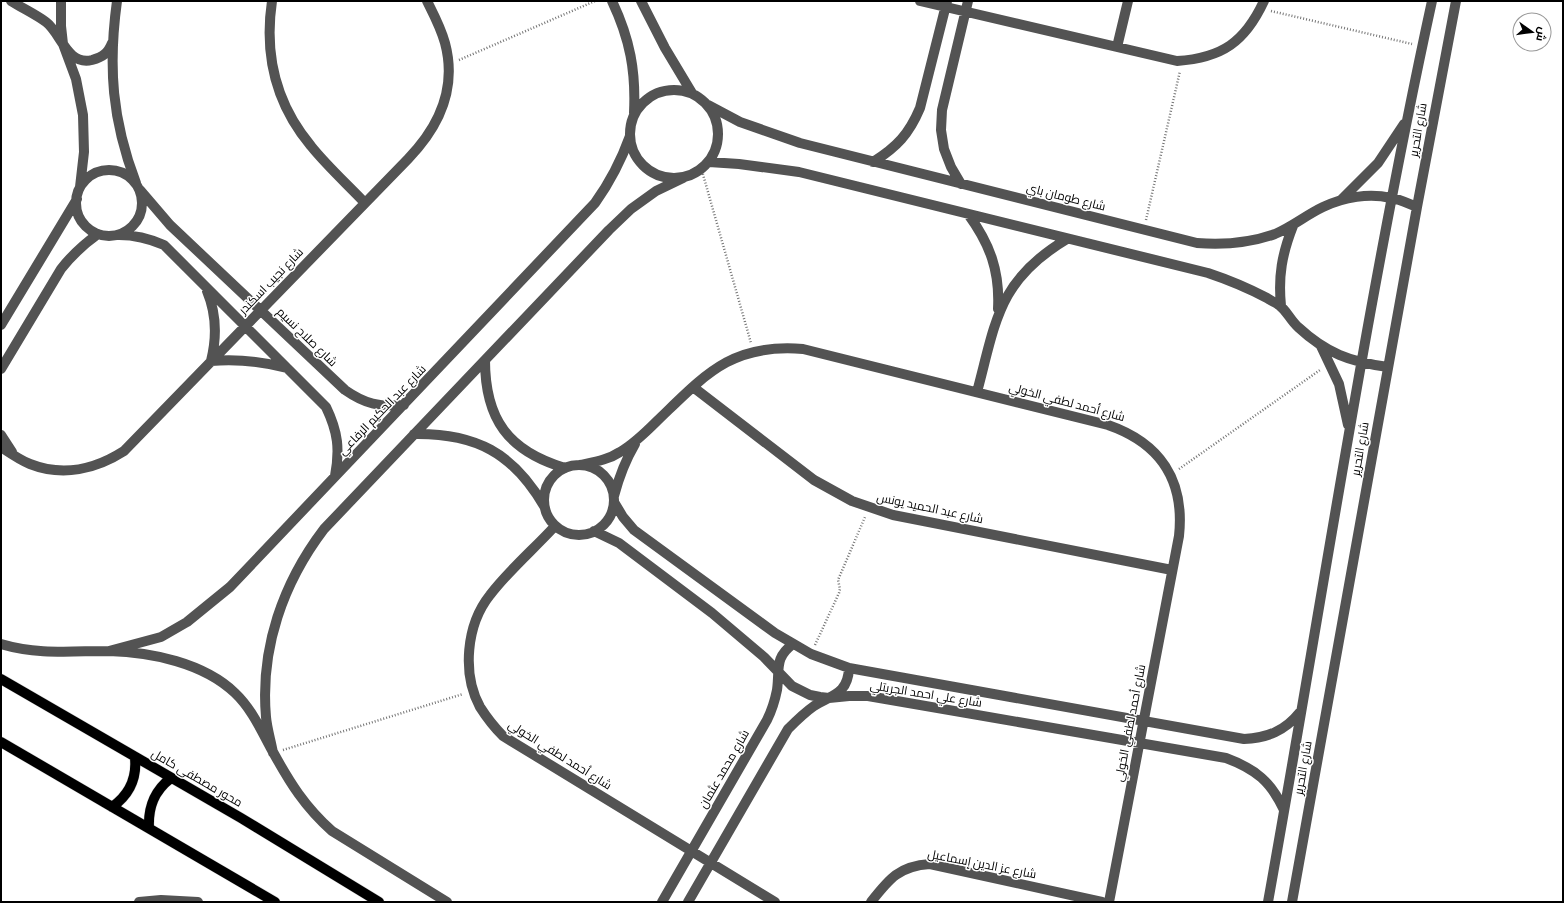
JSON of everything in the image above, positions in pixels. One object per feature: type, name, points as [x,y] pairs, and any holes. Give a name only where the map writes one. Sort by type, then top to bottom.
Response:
[{"type":"main road","name":"محور مصطفى كامل","points":[[1,679],[135,758],[241,818],[379,902]]},
{"type":"main road","points":[[1,742],[275,902]]},
{"type":"main road","points":[[112,807],[125,796],[133,782],[136,766],[135,758]]},
{"type":"main road","points":[[149,828],[148,819],[152,800],[157,792],[171,778]]},
{"type":"street","points":[[11,1],[47,22],[69,53],[78,59],[89,61],[100,58],[108,52],[113,42]]},
{"type":"street","points":[[61,1],[63,44],[76,79],[83,115],[84,152],[80,188],[77,199],[79,216],[87,227],[98,234],[112,236],[134,235],[150,239],[164,245],[326,407],[334,423],[338,441],[338,459],[335,477]]},
{"type":"street","points":[[117,1],[113,42],[114,104],[123,145],[142,201],[141,212],[136,222],[129,230],[119,235]]},
{"type":"street","points":[[272,1],[269,22],[269,49],[274,75],[282,101],[295,125],[311,146],[365,203]]},
{"type":"street","name":"شارع نجيب اسكندر","points":[[1,447],[30,464],[58,470],[86,468],[112,459],[124,451],[423,143],[434,126],[443,106],[446,93],[448,65],[445,44],[441,31],[427,1]]},
{"type":"street","points":[[612,1],[627,37],[633,63],[635,89],[634,115]]},
{"type":"street","points":[[641,1],[665,48],[692,93]]},
{"type":"street","points":[[920,1],[946,4],[966,12],[1177,61],[1196,60],[1213,55],[1229,46],[1243,34],[1262,5]]},
{"type":"street","points":[[961,184],[951,167],[944,149],[941,130],[942,110],[968,1]]},
{"type":"street","points":[[1117,47],[1128,1]]},
{"type":"street","name":"شارع التحرير","points":[[1268,902],[1349,432],[1392,198],[1432,1]]},
{"type":"street","name":"شارع التحرير","points":[[1292,902],[1417,207],[1456,1]]},
{"type":"street","points":[[873,162],[902,140],[913,125],[920,108],[946,4]]},
{"type":"street","points":[[273,753],[266,717],[265,678],[269,649],[277,616],[286,592],[296,569],[310,547],[324,528],[631,209],[656,191],[692,175],[705,166],[716,149],[718,134],[714,114],[701,98],[692,93],[681,90],[659,92],[648,98],[634,115],[631,122],[631,147],[636,157],[647,169],[661,177],[672,179],[683,178]]},
{"type":"street","name":"شارع طومان باي","points":[[708,106],[740,122],[800,143],[1197,244],[1236,243],[1275,234],[1293,226],[1323,207],[1341,200],[1357,197],[1375,196],[1392,198],[1417,207]]},
{"type":"street","points":[[1341,200],[1378,163],[1408,117]]},
{"type":"street","name":"شارع عبد الحكيم الرفاعي","points":[[109,651],[161,637],[204,610],[230,587],[404,406],[595,203],[610,183],[630,136]]},
{"type":"street","points":[[705,166],[746,165],[798,172],[1208,273],[1233,282],[1281,306]]},
{"type":"street","points":[[80,188],[91,176],[107,170],[116,170],[124,173],[131,178],[138,187]]},
{"type":"street","name":"شارع صلاح نسيم","points":[[138,187],[170,225],[345,390],[358,399],[372,404],[404,406]]},
{"type":"street","points":[[1,325],[77,199]]},
{"type":"street","points":[[968,214],[980,231],[990,250],[996,271],[999,292],[998,313]]},
{"type":"street","points":[[1293,226],[1281,265],[1279,286],[1281,306],[1290,320],[1321,346],[1348,359],[1388,367]]},
{"type":"street","points":[[1,369],[61,269],[84,244],[98,234]]},
{"type":"street","points":[[977,392],[998,313],[1007,294],[1019,277],[1033,262],[1049,249],[1067,239]]},
{"type":"street","points":[[204,285],[211,300],[215,315],[215,346],[211,361],[242,360],[264,362],[287,368]]},
{"type":"street","points":[[1321,346],[1339,384],[1349,432]]},
{"type":"street","name":"شارع أحمد لطفي الخولي","points":[[580,465],[600,461],[620,453],[637,441],[693,387],[724,363],[753,351],[782,347],[803,349],[1108,425],[1124,430],[1151,448],[1162,461],[1176,489],[1180,520],[1172,570],[1108,902]]},
{"type":"street","points":[[485,360],[485,382],[489,402],[498,421],[511,438],[526,452],[545,462],[565,468]]},
{"type":"street","name":"شارع عبد الحميد يونس","points":[[693,387],[814,480],[839,495],[869,508],[893,515],[1172,570]]},
{"type":"street","points":[[414,434],[437,434],[459,437],[481,444],[501,455],[518,470],[533,487],[548,517],[555,526],[565,532],[576,535],[587,534],[594,531],[606,522],[611,513],[614,500],[610,486],[603,475],[592,468],[580,465],[565,468],[552,477],[545,491],[544,507]]},
{"type":"street","points":[[1,435],[14,455]]},
{"type":"street","name":"شارع أحمد لطفي الخولي","points":[[614,500],[619,478],[626,459],[637,441]]},
{"type":"street","points":[[1,455],[14,455]]},
{"type":"street","name":"شارع علي احمد الجريتلي","points":[[614,500],[623,516],[634,530],[775,633],[811,654],[849,668],[1237,738],[1257,739],[1270,735],[1293,721],[1302,710]]},
{"type":"street","name":"شارع أحمد لطفي الخولي","points":[[555,526],[489,596],[478,615],[472,633],[469,651],[469,670],[480,707],[490,722],[503,736],[775,902]]},
{"type":"street","name":"شارع علي احمد الجريتلي","points":[[594,531],[619,544],[712,613],[764,657],[792,686],[810,695],[829,698],[868,696],[1226,758],[1242,764],[1256,772],[1277,795],[1284,810]]},
{"type":"street","points":[[1,644],[37,652],[109,651],[155,657],[185,663],[212,676],[235,693],[254,718],[292,786],[317,818],[332,830],[447,902]]},
{"type":"street","name":"شارع محمد عثمان","points":[[662,902],[767,720],[774,705],[777,689],[778,664],[786,649],[793,644]]},
{"type":"street","points":[[688,902],[788,729],[800,716],[814,706],[836,695],[846,683],[849,676],[849,668]]},
{"type":"street","name":"شارع عز الدين إسماعيل","points":[[871,902],[892,876],[910,867],[930,864],[1102,902]]},
{"type":"street","points":[[139,902],[161,900],[198,902]]},
{"type":"path","points":[[448,65],[595,1]]},
{"type":"path","points":[[1262,5],[1422,47]]},
{"type":"path","points":[[1144,230],[1182,61]]},
{"type":"path","points":[[705,166],[753,351]]},
{"type":"path","points":[[1170,475],[1330,363]]},
{"type":"path","points":[[811,654],[839,593],[840,589],[838,580],[869,508]]},
{"type":"path","points":[[273,753],[474,691]]}]
